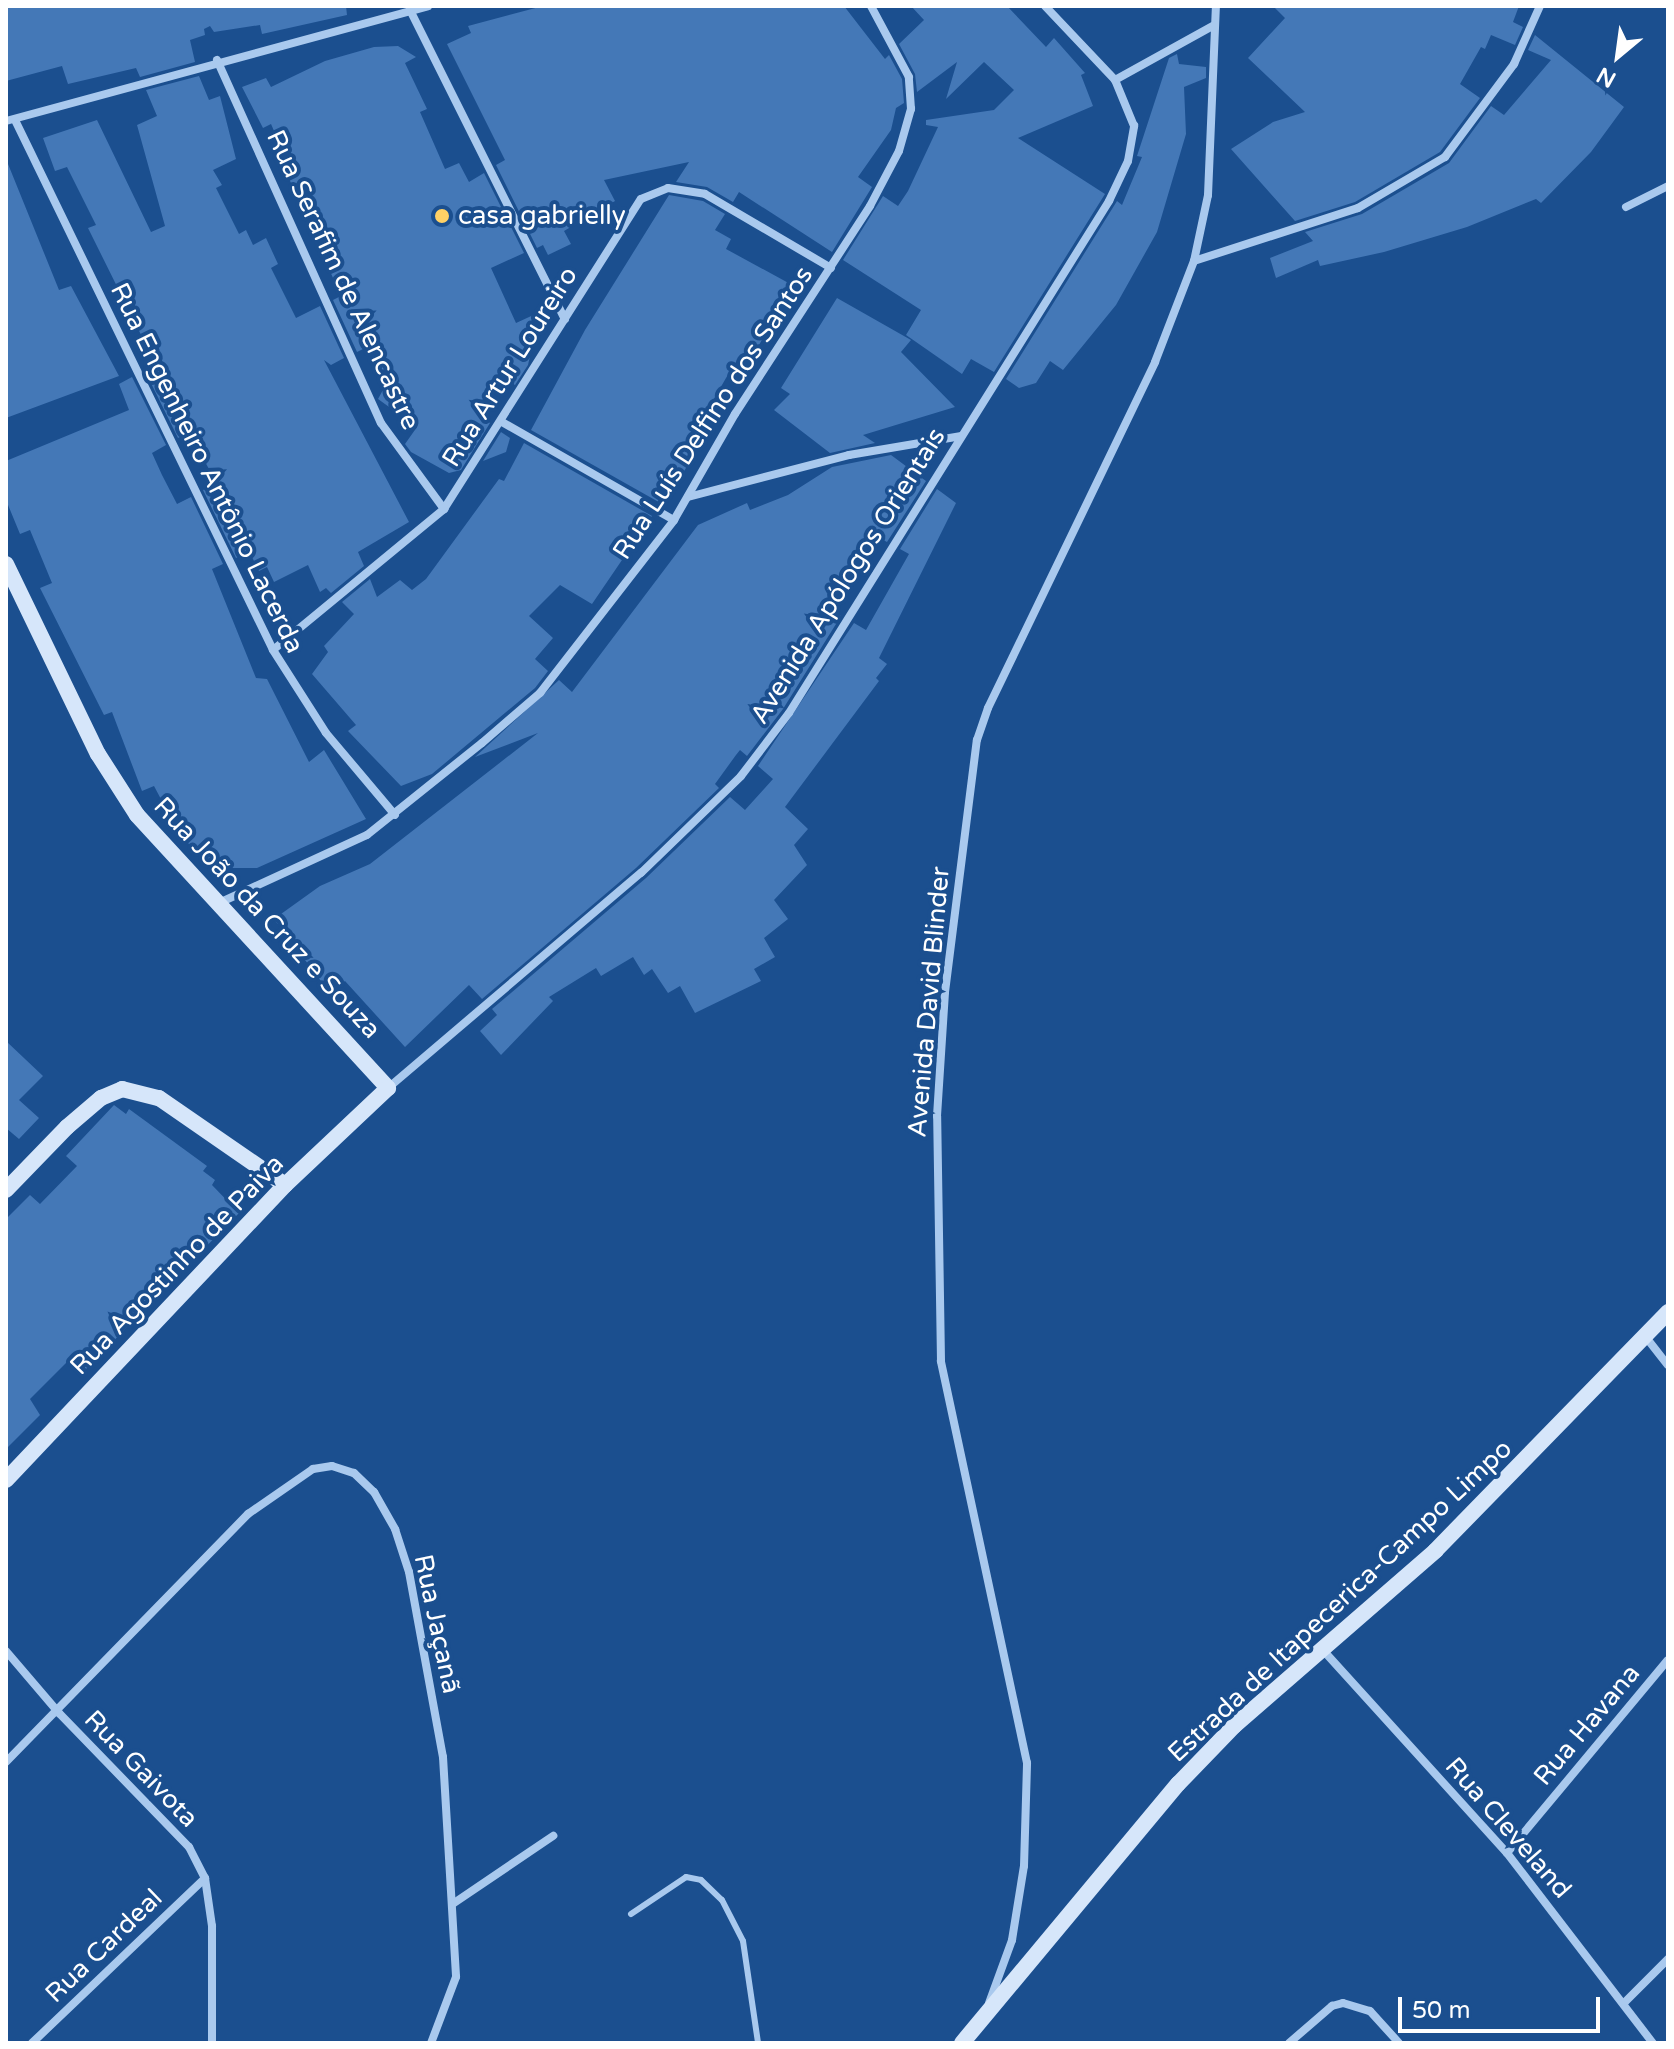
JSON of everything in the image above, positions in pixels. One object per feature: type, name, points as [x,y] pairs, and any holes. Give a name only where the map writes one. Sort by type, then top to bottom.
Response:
[{"type":"main road","name":"Rua João da Cruz e Souza","points":[[6,564],[121,790],[171,856],[219,903],[388,1088]]},
{"type":"main road","name":"Rua Agostinho de Paiva","points":[[6,1480],[285,1185],[388,1088]]},
{"type":"main road","points":[[6,1190],[67,1127],[101,1098],[122,1089],[159,1098],[285,1185]]},
{"type":"main road","name":"Estrada de Itapecerica-Campo Limpo","points":[[962,2043],[1178,1784],[1321,1648],[1457,1530],[1668,1312]]},
{"type":"street","points":[[11,120],[217,60],[428,6]]},
{"type":"street","name":"Rua Luís Delfino dos Santos","points":[[219,903],[311,864],[395,815],[540,693],[674,520],[735,414],[831,268],[899,151],[911,109],[909,77],[871,6]]},
{"type":"street","points":[[1045,6],[1115,80],[1213,26]]},
{"type":"street","name":"Avenida David Blinder","points":[[985,2016],[1012,1940],[1022,1881],[1027,1763],[941,1361],[937,1116],[945,992],[977,740],[1006,663],[1158,355],[1194,261],[1208,195],[1216,6]]},
{"type":"street","points":[[1194,261],[1358,208],[1445,157],[1514,64],[1540,6]]},
{"type":"street","points":[[410,10],[565,319]]},
{"type":"street","name":"Rua Serafim de Alencastre","points":[[217,60],[381,423],[444,509]]},
{"type":"street","name":"Avenida Apólogos Orientais","points":[[388,1088],[641,873],[741,776],[789,713],[961,436],[1060,285],[1128,161],[1134,126],[1115,80]]},
{"type":"street","name":"Rua Engenheiro Antônio Lacerda","points":[[11,120],[273,650],[326,733],[395,815]]},
{"type":"street","points":[[1626,207],[1668,186]]},
{"type":"street","name":"Rua Artur Loureiro","points":[[273,650],[444,509],[502,422],[623,223],[641,199],[655,189],[705,194],[831,268]]},
{"type":"street","points":[[502,422],[674,520]]},
{"type":"street","points":[[687,498],[849,455],[961,436]]},
{"type":"street","points":[[1645,1336],[1668,1365]]},
{"type":"street","name":"Rua Jaçanã","points":[[6,1762],[59,1713],[248,1514],[313,1469],[332,1466],[354,1473],[374,1492],[395,1529],[409,1572],[443,1757],[456,1977],[431,2043]]},
{"type":"street","name":"Rua Cleveland","points":[[1321,1648],[1507,1853],[1625,2002],[1653,2043]]},
{"type":"street","name":"Rua Gaivota","points":[[6,1651],[59,1713],[164,1816],[189,1847],[205,1878],[212,1926],[212,2043]]},
{"type":"street","name":"Rua Havana","points":[[1507,1853],[1668,1660]]},
{"type":"street","points":[[454,1903],[553,1836]]},
{"type":"street","name":"Rua Cardeal","points":[[32,2043],[205,1878]]},
{"type":"street","points":[[1625,2002],[1668,1959]]},
{"type":"street","points":[[1289,2043],[1332,2006],[1343,2003],[1370,2011],[1399,2043]]},
{"type":"lane","points":[[631,1914],[686,1877],[701,1880],[722,1900],[743,1941],[758,2043]]},
{"type":"building","points":[[6,6],[346,6],[347,15],[262,34],[260,25],[214,32],[210,26],[204,29],[205,35],[190,40],[195,62],[140,77],[136,68],[68,84],[62,66],[6,81]]},
{"type":"building","points":[[543,6],[844,6],[885,59],[889,55],[902,79],[904,103],[896,108],[891,130],[858,177],[872,187],[832,252],[739,192],[733,202],[707,187],[676,182],[689,162],[604,180],[615,201],[564,231],[571,244],[548,255],[543,245],[537,248],[496,165],[505,160],[447,44],[471,33],[468,26]]},
{"type":"building","points":[[911,6],[1007,6],[1046,47],[1054,38],[1085,73],[1081,75],[1093,106],[1018,138],[1105,194],[994,372],[971,359],[962,374],[906,335],[921,310],[843,260],[883,196],[898,206],[908,191],[938,127],[926,125],[926,120],[994,110],[1014,90],[984,62],[946,99],[957,62],[917,92],[915,74],[899,44],[924,20]]},
{"type":"building","points":[[1273,6],[1519,6],[1513,22],[1523,27],[1515,45],[1491,35],[1485,49],[1481,47],[1460,84],[1480,98],[1440,152],[1355,202],[1295,221],[1231,149],[1273,122],[1305,112],[1248,58],[1285,18]]},
{"type":"building","points":[[1535,35],[1624,107],[1591,152],[1541,203],[1536,199],[1467,227],[1384,252],[1320,266],[1318,260],[1276,278],[1270,258],[1313,241],[1305,232],[1362,214],[1449,163],[1491,106],[1504,115],[1551,60],[1528,50]]},
{"type":"building","points":[[398,46],[416,57],[405,63],[427,109],[420,112],[445,169],[459,163],[469,182],[484,173],[524,253],[491,268],[516,323],[540,312],[528,365],[515,385],[502,376],[474,410],[490,423],[461,470],[449,473],[411,452],[405,444],[417,427],[378,399],[384,388],[365,348],[357,352],[333,300],[341,296],[283,165],[288,163],[271,124],[263,128],[242,87],[266,78],[271,87],[325,61],[374,47]]},
{"type":"building","points":[[1177,54],[1179,64],[1206,67],[1206,78],[1184,87],[1186,134],[1157,232],[1116,305],[1063,370],[1050,361],[1036,383],[1019,388],[1006,379],[1117,201],[1122,205],[1142,157],[1137,156],[1169,58]]},
{"type":"building","points":[[199,76],[209,100],[220,96],[236,159],[213,170],[222,185],[216,188],[239,234],[246,230],[253,245],[266,238],[278,264],[271,268],[296,318],[320,306],[344,358],[331,365],[324,360],[409,522],[358,552],[364,566],[331,593],[326,588],[320,592],[308,565],[274,582],[267,567],[259,571],[249,551],[236,558],[203,490],[217,484],[189,432],[178,438],[145,371],[156,365],[88,228],[96,225],[67,167],[55,171],[43,138],[97,120],[151,232],[165,226],[137,125],[157,116],[146,90]]},
{"type":"building","points":[[6,159],[59,290],[71,286],[119,376],[6,418]]},
{"type":"building","points":[[669,195],[703,201],[725,214],[715,230],[731,239],[726,249],[794,286],[750,360],[741,354],[726,378],[711,404],[721,409],[664,505],[531,430],[585,330]]},
{"type":"building","points":[[837,298],[911,340],[901,352],[955,407],[863,435],[875,443],[830,453],[774,410],[790,394],[781,388]]},
{"type":"building","points":[[132,377],[166,445],[152,453],[162,475],[177,504],[191,497],[223,564],[212,569],[256,678],[267,679],[309,762],[324,750],[366,819],[257,868],[225,868],[202,857],[180,835],[154,786],[142,791],[112,712],[104,715],[40,588],[52,583],[30,530],[20,534],[6,500],[6,461],[129,410],[119,384]]},
{"type":"building","points":[[501,432],[510,438],[506,452],[483,461]]},
{"type":"building","points":[[524,443],[652,516],[592,604],[560,585],[529,616],[553,638],[535,659],[548,671],[535,688],[432,774],[401,786],[348,731],[356,725],[312,674],[328,652],[324,646],[354,614],[342,602],[370,579],[377,597],[400,580],[412,590],[426,579],[499,479],[504,481]]},
{"type":"building","points":[[891,455],[926,481],[887,542],[874,535],[857,557],[827,608],[841,616],[783,709],[747,756],[740,750],[715,784],[719,788],[636,868],[482,999],[469,985],[405,1047],[345,981],[330,993],[274,919],[320,886],[370,864],[538,733],[475,757],[559,680],[572,692],[698,525],[747,503],[750,510],[788,495],[832,467]]},
{"type":"building","points":[[937,489],[956,503],[879,658],[887,664],[876,678],[879,681],[785,807],[808,829],[794,845],[807,865],[774,900],[788,919],[764,938],[775,957],[754,969],[761,981],[695,1013],[680,986],[668,993],[652,969],[644,975],[633,957],[601,976],[596,968],[549,997],[553,1001],[501,1055],[480,1031],[497,1015],[492,1009],[646,878],[730,797],[745,810],[773,779],[758,766],[854,623],[866,630],[909,554],[900,549]]},
{"type":"building","points":[[6,1041],[43,1076],[19,1100],[39,1118],[19,1139],[6,1128]]},
{"type":"building","points":[[114,1105],[126,1114],[129,1109],[207,1166],[203,1171],[215,1180],[212,1185],[239,1213],[86,1369],[73,1356],[30,1399],[40,1415],[6,1449],[6,1219],[30,1195],[40,1204],[77,1166],[66,1156]]},
{"type":"place","name":"casa gabrielly","points":[[442,216]]}]
